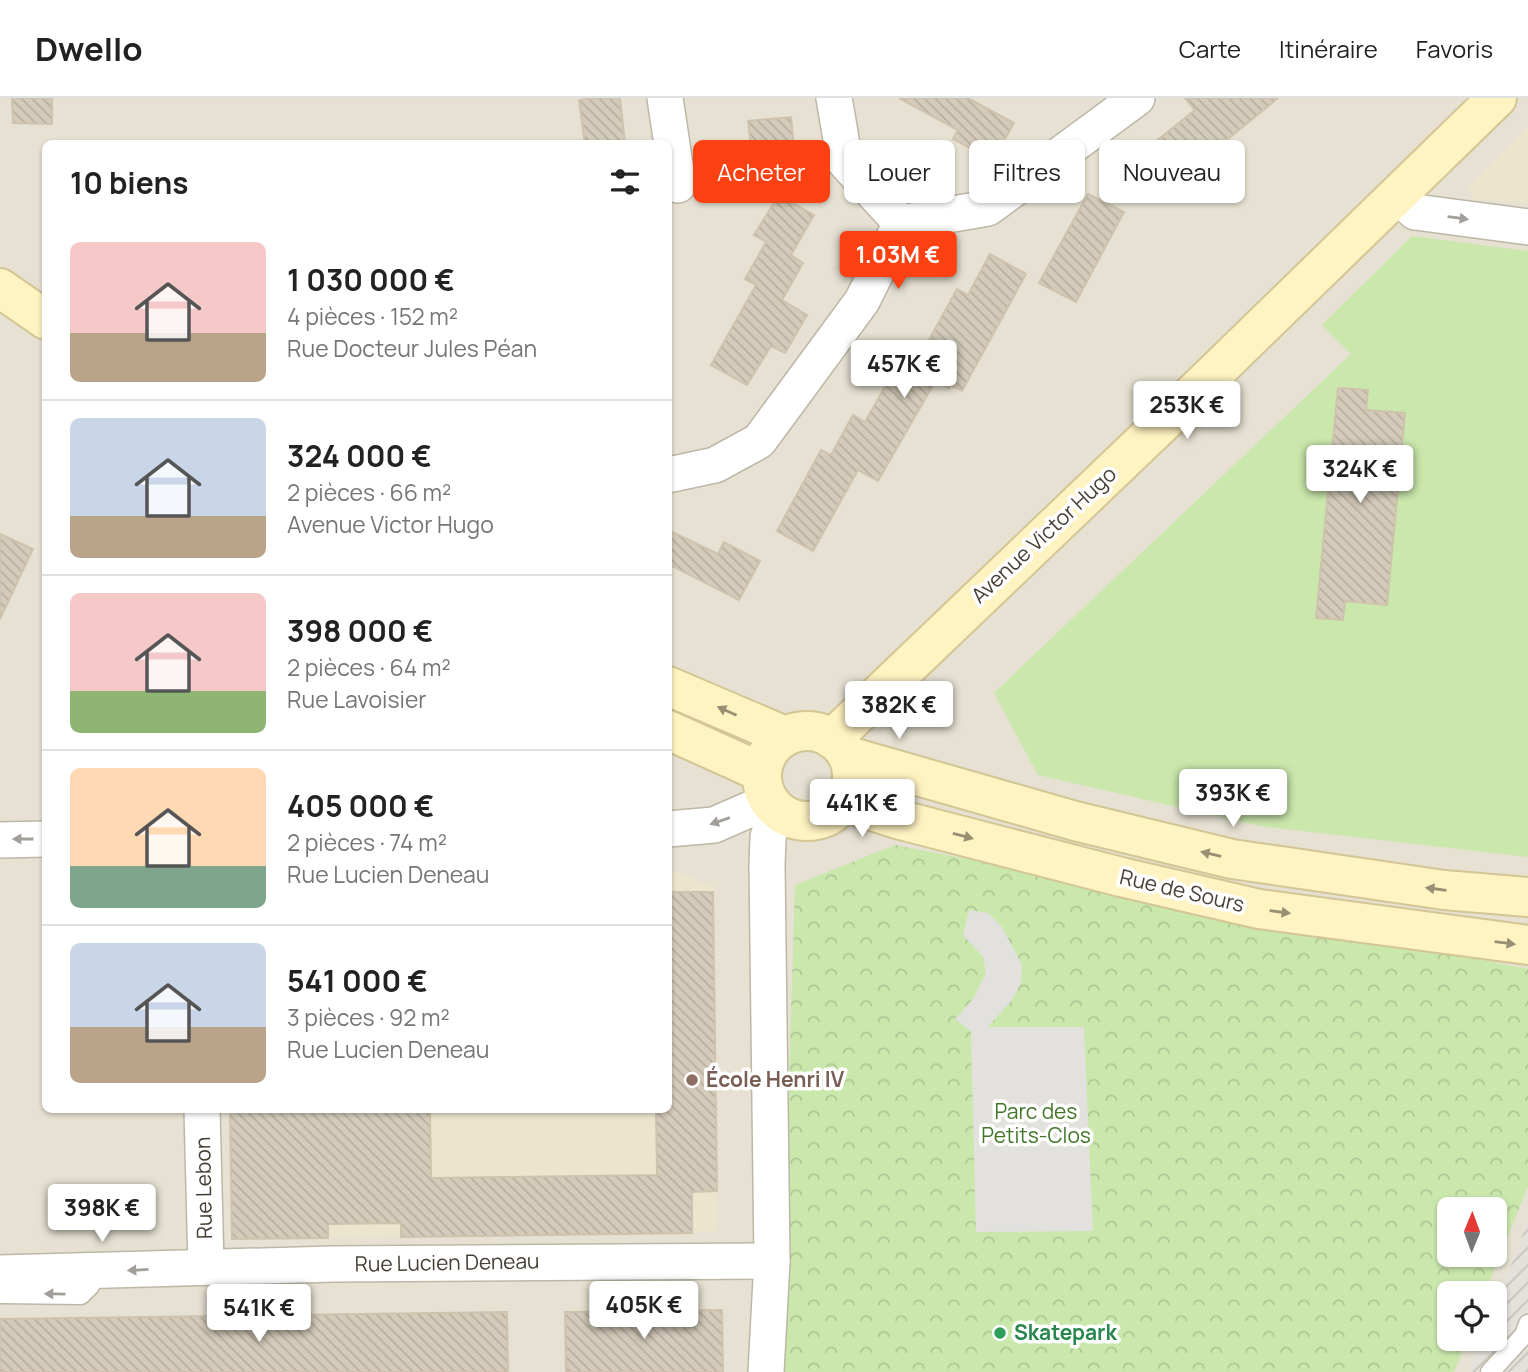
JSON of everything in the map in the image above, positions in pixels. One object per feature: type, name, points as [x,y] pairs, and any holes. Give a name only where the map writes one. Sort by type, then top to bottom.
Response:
[{"type":"main road","name":"Avenue Victor Hugo","points":[[840,748],[1497,98]]},
{"type":"main road","points":[[0,288],[42,317]]},
{"type":"main road","points":[[672,688],[786,736]]},
{"type":"main road","points":[[672,733],[769,794],[789,818],[804,821],[812,821],[833,813],[844,802],[852,779],[840,748],[809,731],[786,736],[769,751],[769,794]]},
{"type":"main road","name":"Rue de Sours","points":[[840,748],[1075,821],[1232,859],[1444,890],[1528,897]]},
{"type":"main road","name":"Rue de Sours","points":[[844,802],[897,819],[1108,874],[1259,909],[1528,946]]},
{"type":"street","points":[[665,98],[671,140]]},
{"type":"street","points":[[834,98],[845,162],[901,223]]},
{"type":"street","points":[[901,223],[988,208],[1138,98]]},
{"type":"street","points":[[672,145],[678,185]]},
{"type":"street","points":[[1397,195],[1415,212],[1528,227]]},
{"type":"street","points":[[672,474],[715,465],[759,441],[862,301],[901,223]]},
{"type":"street","points":[[672,829],[714,825],[769,794]]},
{"type":"street","points":[[766,1372],[772,1261],[767,865],[769,794]]},
{"type":"street","points":[[0,840],[42,839]]},
{"type":"street","name":"Rue Lebon","points":[[202,1113],[206,1266]]},
{"type":"street","name":"Rue Lucien Deneau","points":[[0,1273],[97,1272],[206,1266],[772,1261]]},
{"type":"lane","points":[[0,1294],[81,1295],[90,1286],[97,1272]]},
{"type":"lane","points":[[1490,1372],[1524,1335],[1528,1324]]},
{"type":"shaded area","points":[[0,98],[1528,98],[1528,1220],[1505,1281],[1437,1281],[1437,1351],[1477,1351],[1469,1372],[0,1372]]},
{"type":"shaded area","points":[[1528,125],[1528,203],[1473,199],[1468,185]]},
{"type":"shaded area","name":"École Henri IV","points":[[672,869],[699,882],[714,885],[717,1231],[232,1239],[230,1113],[672,1113]]},
{"type":"shaded area","points":[[969,910],[988,913],[1002,927],[1022,965],[1021,983],[1011,1001],[988,1027],[1084,1027],[1093,1231],[976,1232],[971,1031],[955,1019],[973,999],[986,973],[983,957],[963,935]]},
{"type":"shaded area","points":[[1528,1220],[1528,1372],[1469,1372],[1477,1351],[1507,1351],[1507,1281],[1505,1281]]},
{"type":"green space","points":[[1412,236],[1528,251],[1528,857],[1260,826],[1038,775],[994,693],[1351,354],[1322,325]]},
{"type":"green space","name":"Parc des Petits-Clos","points":[[895,845],[1528,969],[1528,1186],[1507,1238],[1507,1197],[1437,1197],[1437,1267],[1495,1267],[1490,1281],[1437,1281],[1437,1351],[1462,1351],[1454,1372],[780,1372],[795,885]]},
{"type":"building","points":[[12,98],[52,98],[52,124],[13,123]]},
{"type":"building","points":[[620,98],[625,140],[584,140],[579,100]]},
{"type":"building","points":[[899,98],[968,98],[1014,123],[1004,140],[969,140],[969,147],[953,139],[958,130]]},
{"type":"building","points":[[1185,98],[1278,98],[1227,140],[1158,140],[1195,110]]},
{"type":"building","points":[[791,117],[793,140],[750,140],[748,121]]},
{"type":"building","points":[[1088,194],[1099,200],[1099,203],[1106,203],[1124,212],[1076,302],[1039,283]]},
{"type":"building","points":[[774,203],[793,203],[814,215],[791,255],[803,263],[782,300],[807,315],[785,353],[771,346],[747,385],[711,365],[756,285],[745,279],[766,242],[754,235]]},
{"type":"building","points":[[990,254],[1026,274],[962,391],[951,385],[949,388],[936,380],[878,481],[858,470],[813,551],[777,531],[821,450],[831,455],[853,415],[865,422],[900,360],[914,367],[957,289],[968,295]]},
{"type":"building","points":[[1338,388],[1368,390],[1366,410],[1405,413],[1387,605],[1345,601],[1343,620],[1316,618]]},
{"type":"building","points":[[672,532],[718,554],[724,542],[760,561],[739,600],[672,566]]},
{"type":"building","points":[[0,534],[33,549],[0,619]]},
{"type":"building","name":"École Henri IV","points":[[672,892],[713,892],[717,1191],[692,1192],[692,1233],[401,1237],[401,1223],[328,1224],[328,1238],[232,1239],[230,1113],[430,1113],[431,1178],[657,1175],[656,1113],[672,1113]]},
{"type":"building","points":[[722,1310],[723,1372],[566,1372],[565,1312]]},
{"type":"building","points":[[507,1312],[508,1372],[0,1372],[0,1319]]},
{"type":"place","name":"École Henri IV","points":[[692,1080]]},
{"type":"place","name":"Skatepark","points":[[1000,1333]]}]
